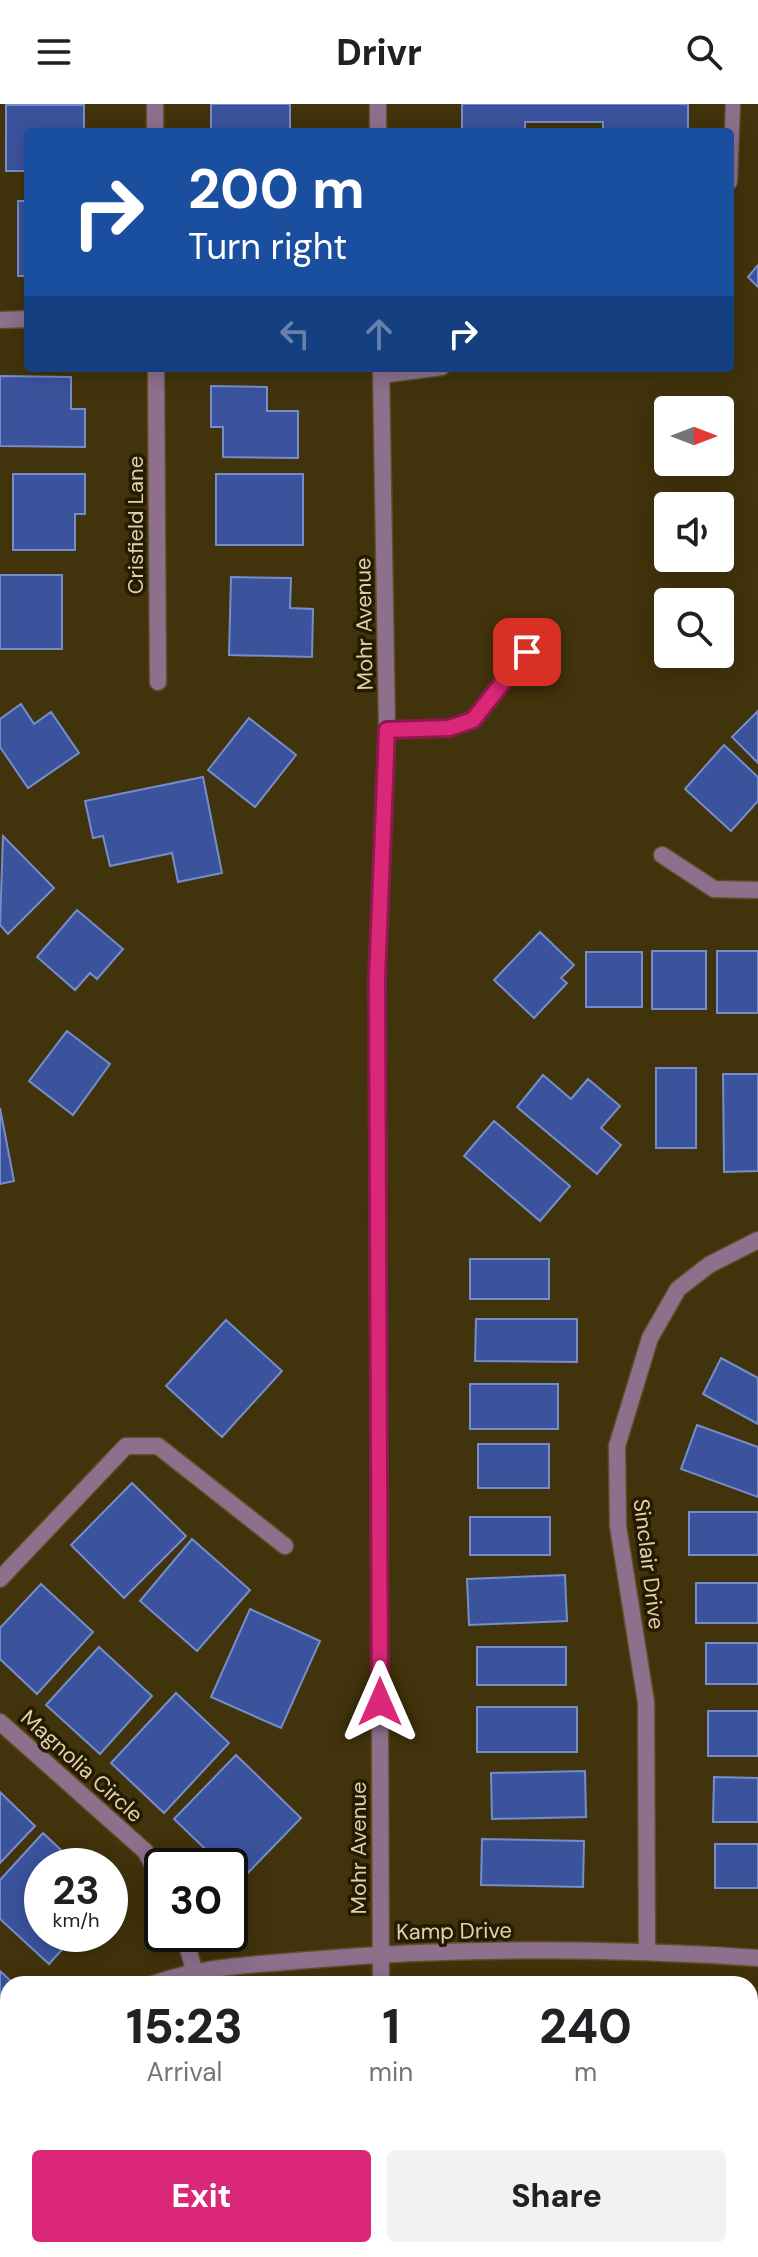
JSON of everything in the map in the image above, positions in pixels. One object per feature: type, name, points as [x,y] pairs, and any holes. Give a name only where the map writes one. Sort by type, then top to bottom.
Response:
[{"type":"street","points":[[155,104],[155,128]]},
{"type":"street","points":[[378,104],[378,128]]},
{"type":"street","points":[[0,320],[24,319]]},
{"type":"street","name":"Crisfield Lane","points":[[156,372],[158,682]]},
{"type":"street","name":"Mohr Avenue","points":[[381,372],[387,730],[377,979],[381,1976]]},
{"type":"street","points":[[662,855],[714,889],[758,890]]},
{"type":"street","name":"Sinclair Drive","points":[[647,1951],[646,1702],[618,1526],[617,1446],[650,1338],[678,1289],[709,1265],[758,1240]]},
{"type":"street","points":[[0,1579],[126,1446],[158,1446],[285,1546]]},
{"type":"street","name":"Magnolia Circle","points":[[0,1722],[144,1850]]},
{"type":"street","name":"Kamp Drive","points":[[176,1976],[194,1970],[381,1953],[647,1951],[758,1958]]},
{"type":"street","points":[[189,1952],[194,1970]]},
{"type":"lane","points":[[732,128],[733,104]]},
{"type":"lane","points":[[387,730],[449,728],[473,720],[527,652]]},
{"type":"building","points":[[211,104],[290,104],[290,128],[211,128]]},
{"type":"building","points":[[462,104],[688,104],[688,128],[603,128],[603,122],[525,122],[525,128],[462,128]]},
{"type":"building","points":[[6,105],[84,105],[84,128],[24,128],[24,171],[6,171]]},
{"type":"building","points":[[18,201],[24,201],[24,276],[18,276]]},
{"type":"building","points":[[758,265],[758,287],[748,277]]},
{"type":"building","points":[[0,376],[71,377],[71,409],[85,409],[85,447],[0,446]]},
{"type":"building","points":[[211,386],[267,387],[267,411],[298,411],[298,458],[223,457],[223,427],[211,427]]},
{"type":"building","points":[[13,474],[85,474],[85,514],[75,514],[75,550],[13,550]]},
{"type":"building","points":[[216,474],[303,474],[303,545],[216,545]]},
{"type":"building","points":[[0,575],[62,575],[62,649],[0,649]]},
{"type":"building","points":[[231,577],[291,578],[290,608],[313,609],[312,657],[229,655]]},
{"type":"building","points":[[21,704],[34,724],[51,712],[79,753],[28,788],[0,747],[0,719]]},
{"type":"building","points":[[758,711],[758,763],[732,737]]},
{"type":"building","points":[[249,718],[296,755],[255,807],[208,770]]},
{"type":"building","points":[[724,745],[758,777],[758,801],[731,831],[685,789]]},
{"type":"building","points":[[203,777],[222,873],[178,882],[172,853],[110,866],[103,836],[93,838],[85,801]]},
{"type":"building","points":[[3,836],[54,888],[8,934],[0,925]]},
{"type":"building","points":[[77,910],[123,949],[97,979],[90,973],[75,990],[37,957]]},
{"type":"building","points":[[540,932],[574,965],[561,978],[567,983],[534,1018],[494,980]]},
{"type":"building","points":[[652,951],[706,951],[706,1009],[652,1009]]},
{"type":"building","points":[[717,951],[758,951],[758,1013],[717,1013]]},
{"type":"building","points":[[586,952],[642,952],[642,1007],[586,1007]]},
{"type":"building","points":[[67,1031],[110,1064],[73,1115],[29,1081]]},
{"type":"building","points":[[656,1068],[696,1068],[696,1148],[656,1148]]},
{"type":"building","points":[[723,1074],[758,1074],[758,1171],[724,1172]]},
{"type":"building","points":[[543,1075],[571,1099],[588,1079],[620,1106],[601,1128],[621,1145],[597,1174],[517,1107]]},
{"type":"building","points":[[0,1108],[14,1181],[0,1184]]},
{"type":"building","points":[[494,1121],[570,1186],[540,1221],[464,1156]]},
{"type":"building","points":[[470,1259],[549,1259],[549,1299],[470,1299]]},
{"type":"building","points":[[476,1319],[577,1319],[577,1362],[475,1361]]},
{"type":"building","points":[[226,1320],[282,1371],[222,1437],[166,1386]]},
{"type":"building","points":[[721,1358],[758,1378],[758,1424],[703,1394]]},
{"type":"building","points":[[470,1384],[558,1384],[558,1429],[470,1429]]},
{"type":"building","points":[[697,1425],[758,1447],[758,1497],[681,1469]]},
{"type":"building","points":[[478,1444],[549,1444],[549,1488],[478,1488]]},
{"type":"building","points":[[132,1483],[186,1536],[124,1598],[71,1545]]},
{"type":"building","points":[[689,1512],[758,1512],[758,1555],[689,1555]]},
{"type":"building","points":[[470,1517],[550,1517],[550,1555],[470,1555]]},
{"type":"building","points":[[192,1539],[250,1590],[197,1651],[140,1601]]},
{"type":"building","points":[[565,1575],[567,1621],[469,1625],[467,1579]]},
{"type":"building","points":[[696,1583],[758,1583],[758,1623],[696,1623]]},
{"type":"building","points":[[41,1584],[93,1632],[37,1694],[0,1659],[0,1628]]},
{"type":"building","points":[[250,1609],[320,1641],[281,1728],[211,1697]]},
{"type":"building","points":[[706,1643],[758,1643],[758,1684],[706,1684]]},
{"type":"building","points":[[99,1647],[152,1696],[100,1754],[46,1705]]},
{"type":"building","points":[[477,1647],[566,1647],[566,1685],[477,1685]]},
{"type":"building","points":[[176,1693],[229,1743],[164,1813],[111,1763]]},
{"type":"building","points":[[477,1707],[577,1707],[577,1752],[477,1752]]},
{"type":"building","points":[[708,1711],[758,1711],[758,1756],[708,1756]]},
{"type":"building","points":[[236,1755],[301,1818],[248,1873],[248,1848],[204,1848],[174,1819]]},
{"type":"building","points":[[585,1771],[586,1817],[492,1819],[491,1773]]},
{"type":"building","points":[[714,1777],[758,1778],[758,1822],[713,1822]]},
{"type":"building","points":[[0,1792],[35,1826],[0,1863]]},
{"type":"building","points":[[43,1833],[59,1848],[29,1848]]},
{"type":"building","points":[[482,1839],[584,1841],[583,1887],[481,1885]]},
{"type":"building","points":[[715,1844],[758,1844],[758,1888],[715,1888]]},
{"type":"building","points":[[24,1854],[24,1941],[0,1919],[0,1880]]},
{"type":"building","points":[[36,1952],[60,1952],[49,1964]]},
{"type":"route","points":[[380,1702],[377,979],[387,730],[449,728],[473,720],[527,652]]}]
